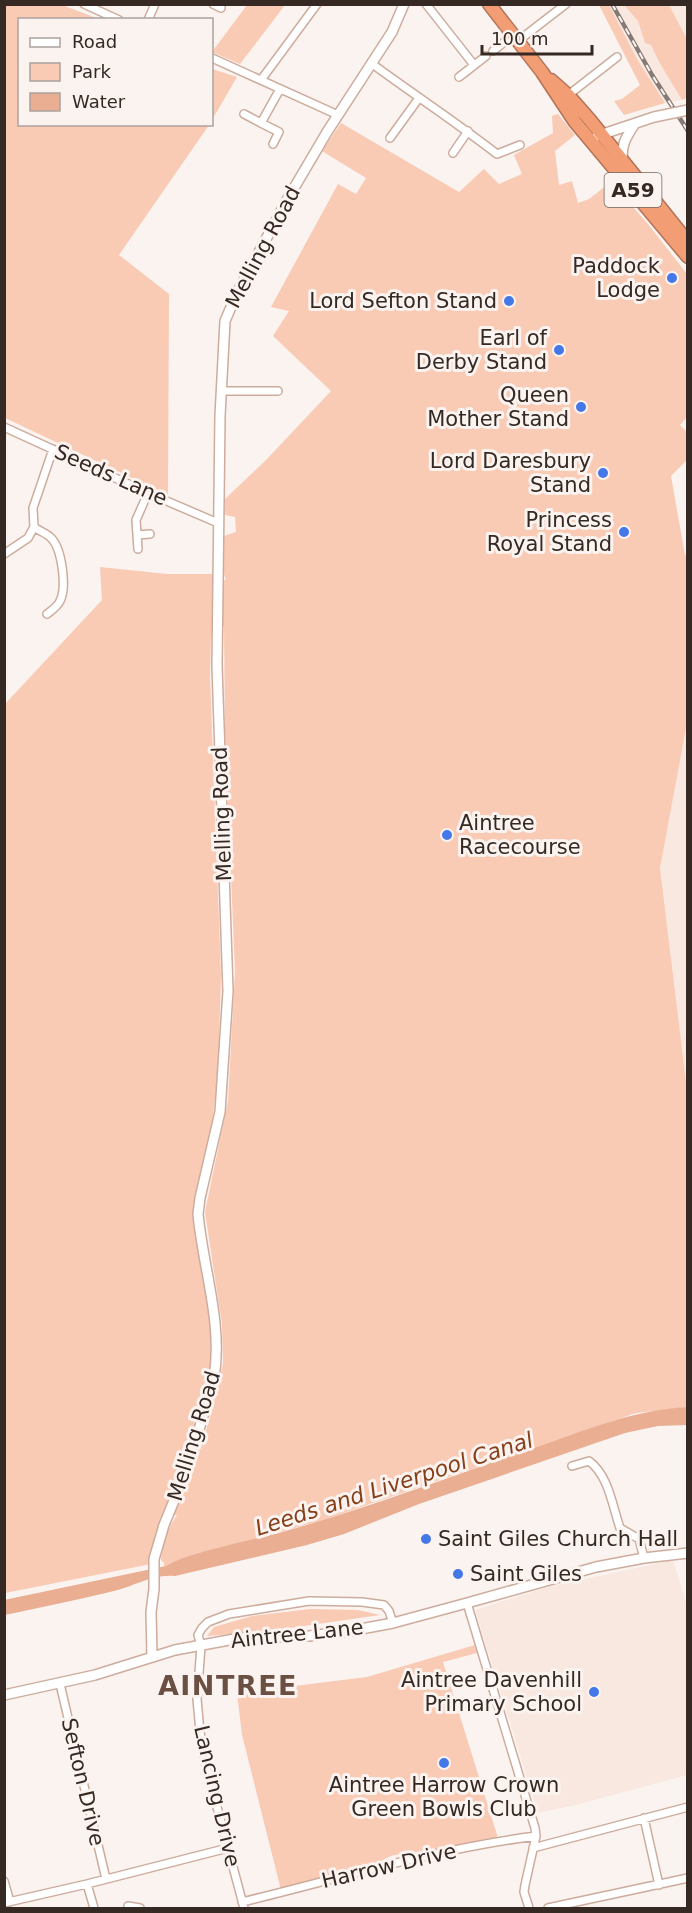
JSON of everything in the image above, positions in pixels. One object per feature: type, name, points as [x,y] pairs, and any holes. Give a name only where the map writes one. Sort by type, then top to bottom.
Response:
[{"type":"highway","name":"A59","points":[[489,4],[687,257]]},
{"type":"highway","name":"A59","points":[[595,137],[623,162],[687,242]]},
{"type":"street","points":[[149,18],[155,4]]},
{"type":"street","points":[[213,4],[221,8]]},
{"type":"street","points":[[261,80],[317,4]]},
{"type":"street","name":"Melling Road","points":[[152,1656],[151,1612],[154,1564],[164,1525],[189,1464],[216,1364],[215,1323],[198,1214],[220,1112],[228,991],[218,703],[218,523],[225,321],[229,308],[310,160],[392,32],[404,4]]},
{"type":"street","points":[[426,4],[474,65]]},
{"type":"street","points":[[493,51],[566,4]]},
{"type":"street","points":[[86,5],[115,18]]},
{"type":"street","points":[[459,77],[486,56]]},
{"type":"street","points":[[564,98],[617,57]]},
{"type":"street","points":[[213,58],[338,115]]},
{"type":"street","points":[[371,63],[497,154],[520,145]]},
{"type":"street","points":[[261,123],[280,88]]},
{"type":"street","points":[[390,138],[418,98]]},
{"type":"street","points":[[595,137],[654,117],[687,110]]},
{"type":"street","points":[[244,114],[279,132],[273,144]]},
{"type":"street","points":[[623,162],[621,153],[623,146],[626,136],[634,125]]},
{"type":"street","points":[[453,153],[468,131]]},
{"type":"street","points":[[221,391],[278,391]]},
{"type":"street","name":"Seeds Lane","points":[[4,427],[218,523]]},
{"type":"street","points":[[4,554],[28,538],[34,527],[33,508],[53,449]]},
{"type":"street","points":[[138,549],[136,520],[147,493]]},
{"type":"street","points":[[34,527],[50,537],[60,554],[63,582],[60,602],[47,614]]},
{"type":"street","points":[[137,535],[150,534]]},
{"type":"street","points":[[572,1466],[590,1461],[599,1468],[620,1528],[639,1539],[644,1558]]},
{"type":"street","name":"Aintree Lane","points":[[4,1695],[96,1675],[152,1656],[240,1638],[309,1636],[393,1623],[561,1575],[644,1558],[687,1553]]},
{"type":"street","name":"Aintree Lane","points":[[201,1646],[198,1635],[208,1622],[250,1609],[309,1601],[362,1602],[384,1605],[393,1623]]},
{"type":"street","points":[[467,1603],[521,1777],[536,1836],[524,1892],[529,1908]]},
{"type":"street","name":"Lancing Drive","points":[[201,1646],[197,1699],[200,1732],[206,1766],[243,1905]]},
{"type":"street","name":"Sefton Drive","points":[[60,1684],[106,1879]]},
{"type":"street","points":[[533,1848],[687,1807]]},
{"type":"street","points":[[644,1818],[659,1885]]},
{"type":"street","name":"Harrow Drive","points":[[243,1905],[388,1865],[493,1842],[536,1836]]},
{"type":"street","points":[[4,1881],[12,1904],[228,1848]]},
{"type":"street","points":[[548,1908],[687,1878]]},
{"type":"street","points":[[87,1884],[94,1908]]},
{"type":"street","points":[[128,1905],[140,1908]]},
{"type":"shaded area","points":[[609,5],[624,5],[638,21],[645,43],[651,45],[682,100],[665,103],[637,59]]},
{"type":"shaded area","points":[[669,5],[687,5],[687,39]]},
{"type":"shaded area","points":[[687,717],[687,1090],[660,868]]},
{"type":"shaded area","name":"Aintree Davenhill Primary School","points":[[673,1560],[687,1605],[687,1775],[538,1813],[475,1610],[548,1587]]},
{"type":"green space","points":[[4,5],[62,5],[96,18],[18,18],[18,126],[208,126],[119,255],[169,294],[168,495],[5,418]]},
{"type":"green space","points":[[247,5],[285,5],[240,64],[213,51]]},
{"type":"green space","points":[[599,5],[609,5],[637,59],[665,103],[624,115],[614,101],[622,99],[640,85]]},
{"type":"green space","points":[[624,5],[669,5],[687,39],[687,98],[682,100],[651,45],[645,43],[638,21]]},
{"type":"green space","points":[[213,69],[237,77],[213,118]]},
{"type":"green space","name":"Aintree Racecourse","points":[[558,114],[575,135],[555,151],[559,185],[572,181],[578,203],[589,199],[611,182],[687,274],[687,417],[680,425],[687,432],[687,460],[671,476],[685,555],[687,555],[688,717],[660,868],[687,1090],[687,1407],[636,1413],[323,1520],[170,1563],[164,1567],[161,1560],[164,1542],[177,1515],[162,1517],[155,1535],[151,1564],[5,1593],[5,704],[102,600],[100,567],[167,574],[213,574],[213,590],[226,579],[224,575],[224,536],[236,532],[235,517],[225,515],[225,499],[267,459],[331,391],[273,336],[289,311],[271,307],[338,184],[356,194],[366,178],[322,151],[341,123],[459,192],[484,169],[499,184],[522,174],[514,155],[553,133],[552,116]],"holes":[[[224,626],[225,731],[235,972],[228,1101],[205,1212],[222,1324],[223,1364],[212,1411],[190,1481],[176,1486],[211,1367],[210,1324],[193,1216],[194,1201],[212,1125],[218,1073],[221,976],[210,677],[211,635]]]},
{"type":"green space","points":[[310,1609],[358,1610],[380,1615],[270,1631],[207,1636],[214,1627],[252,1616]]},
{"type":"green space","points":[[475,1645],[477,1653],[443,1662],[498,1838],[416,1856],[394,1855],[376,1867],[281,1890],[242,1735],[237,1693],[367,1677]]},
{"type":"water","points":[[687,1407],[687,1425],[658,1426],[625,1433],[419,1504],[344,1534],[307,1545],[175,1576],[151,1579],[114,1591],[5,1615],[4,1600],[166,1566],[202,1552],[343,1514],[610,1422],[648,1412]]},
{"type":"railway","points":[[612,4],[652,75],[688,131]]},
{"type":"place","name":"Paddock Lodge","points":[[672,278]]},
{"type":"place","name":"Lord Sefton Stand","points":[[509,301]]},
{"type":"place","name":"Earl of Derby Stand","points":[[559,350]]},
{"type":"place","name":"Queen Mother Stand","points":[[581,407]]},
{"type":"place","name":"Lord Daresbury Stand","points":[[603,473]]},
{"type":"place","name":"Princess Royal Stand","points":[[624,532]]},
{"type":"place","name":"Aintree Racecourse","points":[[447,835]]},
{"type":"place","name":"Saint Giles Church Hall","points":[[426,1539]]},
{"type":"place","name":"Saint Giles","points":[[458,1574]]},
{"type":"place","name":"Aintree Davenhill Primary School","points":[[594,1692]]},
{"type":"place","name":"Aintree Harrow Crown Green Bowls Club","points":[[444,1763]]},
{"type":"district","name":"AINTREE","points":[[228,1685]]},
{"type":"water label","name":"Leeds and Liverpool Canal","points":[[394,1484]]}]
